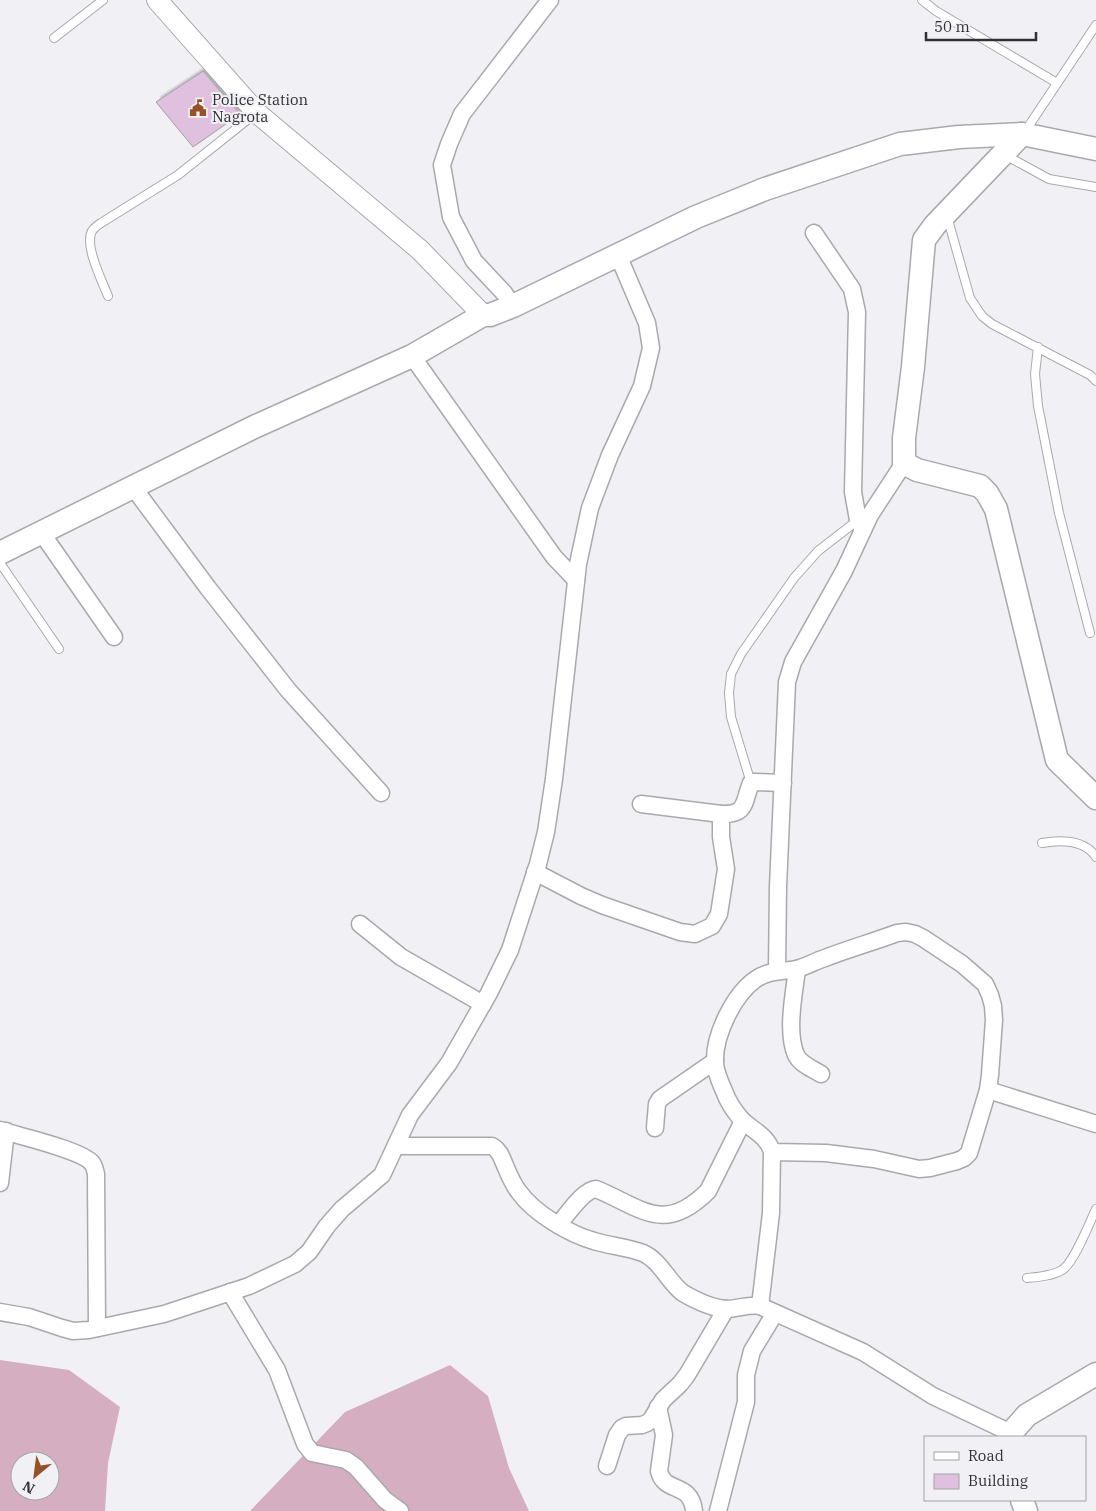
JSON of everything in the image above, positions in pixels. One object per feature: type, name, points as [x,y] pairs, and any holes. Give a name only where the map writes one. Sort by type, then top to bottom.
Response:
[{"type":"main road","points":[[0,553],[254,427],[412,356],[483,315],[490,315],[513,306],[696,217],[764,189],[900,144],[959,137],[1022,134],[1096,149]]},
{"type":"main road","points":[[1022,134],[946,213],[924,240],[913,368],[904,438],[904,463],[917,470],[980,486],[987,493],[996,509],[1057,760],[1096,798]]},
{"type":"main road","points":[[1012,1435],[1027,1415],[1096,1374]]},
{"type":"street","points":[[157,0],[257,113],[420,250],[483,315]]},
{"type":"street","points":[[513,306],[504,293],[474,261],[451,217],[442,165],[462,114],[550,0]]},
{"type":"street","points":[[814,233],[852,289],[857,312],[853,492],[860,525]]},
{"type":"street","points":[[0,1312],[30,1317],[73,1330],[97,1328],[164,1314],[249,1286],[295,1264],[342,1209],[382,1175],[410,1115],[449,1063],[483,1004],[510,950],[535,872],[546,832],[554,779],[578,564],[590,508],[610,454],[642,386],[650,348],[647,323],[618,255]]},
{"type":"street","points":[[412,356],[554,557],[576,580]]},
{"type":"street","points":[[777,970],[787,682],[792,662],[844,571],[860,525],[870,514],[904,463]]},
{"type":"street","points":[[133,487],[208,588],[288,690],[381,793]]},
{"type":"street","points":[[41,532],[114,638]]},
{"type":"street","points":[[641,804],[735,814],[743,807],[750,783],[783,783]]},
{"type":"street","points":[[535,872],[602,905],[680,932],[696,934],[712,926],[719,914],[726,869],[721,837],[721,814]]},
{"type":"street","points":[[360,924],[401,958],[483,1004]]},
{"type":"street","points":[[760,1306],[772,1213],[772,1152],[771,1145],[767,1140],[743,1121],[732,1109],[724,1093],[715,1061],[718,1042],[733,1004],[755,980],[766,974],[777,970],[797,969],[823,958],[906,932],[923,938],[962,964],[985,984],[993,1006],[994,1020],[988,1090],[976,1123],[973,1143],[964,1158],[930,1168],[919,1169],[874,1159],[826,1153],[772,1152]]},
{"type":"street","points":[[797,969],[792,1015],[792,1036],[796,1055],[800,1060],[821,1074]]},
{"type":"street","points":[[654,1128],[657,1104],[660,1099],[715,1061]]},
{"type":"street","points":[[988,1090],[1096,1124]]},
{"type":"street","points":[[558,1225],[585,1194],[596,1189],[645,1212],[659,1216],[671,1215],[681,1211],[708,1191],[743,1121]]},
{"type":"street","points":[[0,1184],[3,1130],[83,1156],[92,1163],[96,1174],[97,1328]]},
{"type":"street","points":[[396,1146],[492,1146],[500,1154],[519,1192],[558,1225],[570,1232],[594,1241],[644,1254],[653,1260],[682,1292],[712,1306],[726,1309],[752,1304],[760,1306],[863,1352],[933,1396],[1012,1435]]},
{"type":"street","points":[[230,1292],[278,1370],[305,1444],[312,1453],[346,1460],[356,1466],[385,1500],[400,1511]]},
{"type":"street","points":[[608,1466],[619,1431],[626,1426],[642,1425],[651,1420],[663,1400],[687,1375],[726,1309]]},
{"type":"street","points":[[718,1511],[746,1402],[746,1375],[752,1351],[775,1313]]},
{"type":"street","points":[[658,1407],[664,1435],[660,1476],[666,1482],[690,1496],[694,1511]]},
{"type":"lane","points":[[54,38],[103,0]]},
{"type":"lane","points":[[922,0],[936,11],[1057,83]]},
{"type":"lane","points":[[1022,134],[1096,25]]},
{"type":"lane","points":[[108,296],[92,254],[90,237],[92,230],[178,175],[257,113]]},
{"type":"lane","points":[[1003,154],[1049,179],[1096,187]]},
{"type":"lane","points":[[946,213],[970,298],[982,316],[992,324],[1090,375],[1096,381]]},
{"type":"lane","points":[[1038,347],[1035,374],[1038,406],[1059,513],[1090,633]]},
{"type":"lane","points":[[750,783],[731,717],[729,693],[731,674],[742,654],[794,578],[818,551],[860,525]]},
{"type":"lane","points":[[0,563],[58,649]]},
{"type":"lane","points":[[1042,843],[1067,840],[1078,844],[1096,857]]},
{"type":"lane","points":[[1027,1278],[1055,1274],[1063,1270],[1076,1251],[1096,1209]]},
{"type":"shaded area","points":[[0,1360],[69,1370],[120,1407],[108,1463],[105,1511],[0,1511]]},
{"type":"shaded area","points":[[450,1365],[488,1396],[509,1468],[529,1511],[250,1511],[345,1412]]},
{"type":"building","name":"Police Station Nagrota","points":[[203,71],[240,114],[193,147],[156,102]]},
{"type":"place","name":"Police Station Nagrota","points":[[198,108]]}]
